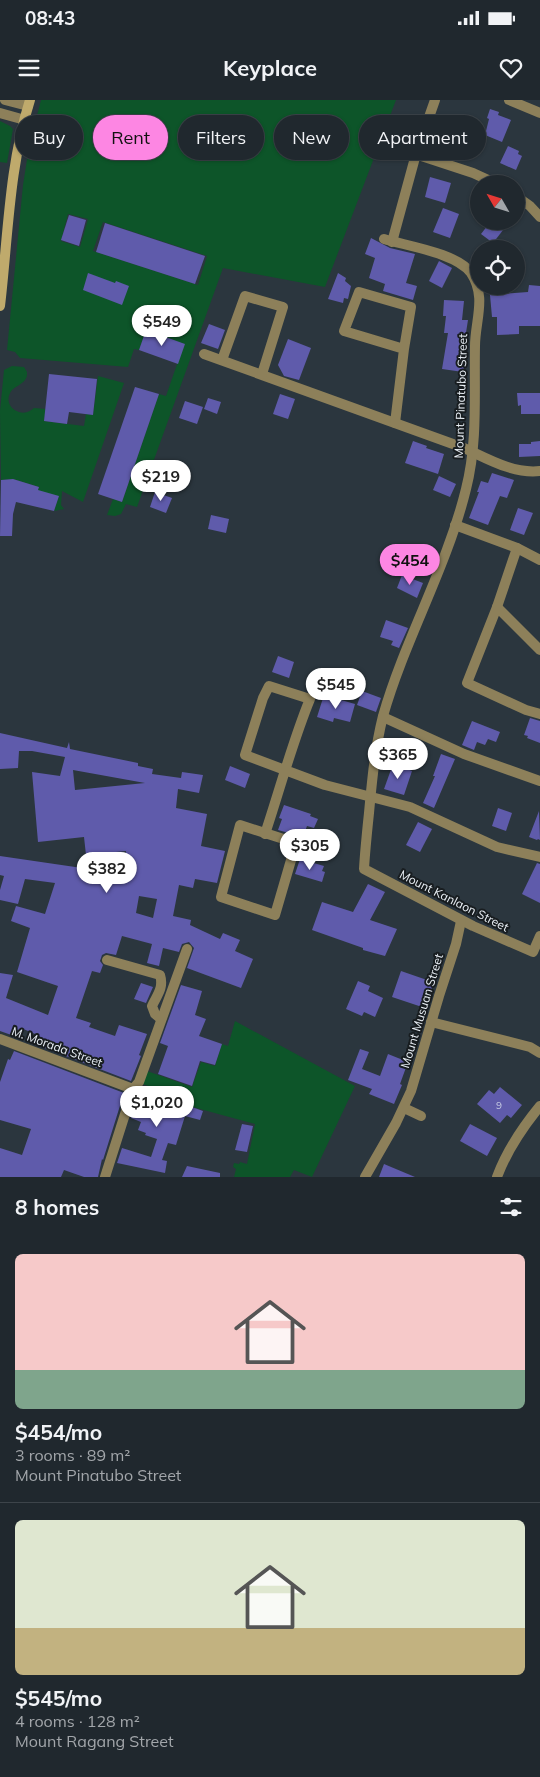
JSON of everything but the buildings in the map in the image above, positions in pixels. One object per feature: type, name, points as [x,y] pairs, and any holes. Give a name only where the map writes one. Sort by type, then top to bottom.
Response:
[{"type":"main road","points":[[0,306],[13,182],[17,160]]},
{"type":"street","points":[[5,100],[29,103]]},
{"type":"street","points":[[430,115],[435,100]]},
{"type":"street","points":[[509,100],[540,112]]},
{"type":"street","points":[[0,113],[15,117]]},
{"type":"street","name":"Mount Pinatubo Street","points":[[364,869],[370,797],[377,742],[383,717],[393,685],[455,525],[466,489],[475,416],[475,338],[480,306],[478,288],[470,272],[448,258],[388,241],[414,160]]},
{"type":"street","points":[[434,160],[477,175]]},
{"type":"street","points":[[525,202],[540,217]]},
{"type":"street","points":[[395,423],[411,307],[359,292],[344,332],[404,349]]},
{"type":"street","points":[[222,360],[245,296],[283,307],[262,374]]},
{"type":"street","points":[[204,354],[395,423],[492,461],[521,471],[540,471]]},
{"type":"street","points":[[455,525],[517,548],[540,560]]},
{"type":"street","points":[[517,548],[497,607],[467,683],[526,710],[540,714]]},
{"type":"street","points":[[497,607],[540,650]]},
{"type":"street","points":[[266,834],[286,771],[310,699],[269,686],[245,755],[286,771],[336,788],[410,807],[497,847],[540,857]]},
{"type":"street","points":[[383,717],[464,754],[540,781]]},
{"type":"street","points":[[240,825],[266,834],[296,843],[275,915],[221,897],[240,825]]},
{"type":"street","name":"Mount Kanlaon Street","points":[[364,869],[461,921],[534,952],[540,936]]},
{"type":"street","name":"Mount Musuan Street","points":[[365,1177],[404,1108],[422,1058],[461,921]]},
{"type":"street","points":[[105,1177],[133,1089],[139,1082],[187,949]]},
{"type":"street","points":[[107,960],[160,975],[162,984],[160,992],[152,1006],[155,1014],[162,1019]]},
{"type":"street","points":[[431,1022],[530,1047],[540,1053]]},
{"type":"street","name":"M. Morada Street","points":[[0,1039],[133,1089]]},
{"type":"street","points":[[496,1177],[518,1133],[540,1106]]},
{"type":"street","points":[[404,1108],[421,1116]]},
{"type":"green space","points":[[41,100],[396,100],[390,115],[359,115],[359,160],[373,160],[325,287],[223,268],[137,507],[126,504],[121,514],[115,516],[107,515],[113,499],[122,502],[159,394],[166,396],[184,344],[146,330],[139,350],[134,349],[128,367],[20,358],[15,352],[7,350],[27,160],[83,160],[83,115],[37,115]],"holes":[[[68,214],[88,219],[80,247],[61,241]],[[103,222],[207,256],[198,285],[93,251]]]},
{"type":"green space","points":[[0,121],[13,129],[7,163],[0,162]]},
{"type":"green space","points":[[12,366],[24,367],[27,377],[12,390],[9,403],[13,409],[21,413],[28,412],[34,408],[46,409],[44,421],[84,426],[86,414],[93,415],[98,376],[124,383],[83,502],[62,491],[61,505],[64,509],[54,511],[59,496],[38,506],[33,506],[39,487],[13,479],[1,480],[0,411],[4,370]]},
{"type":"green space","points":[[235,1021],[355,1086],[312,1177],[294,1170],[290,1177],[234,1177],[236,1169],[233,1167],[234,1163],[247,1164],[255,1124],[189,1106],[177,1101],[168,1092],[142,1084],[147,1071],[192,1087],[201,1062],[215,1066],[222,1044],[228,1046]]}]
